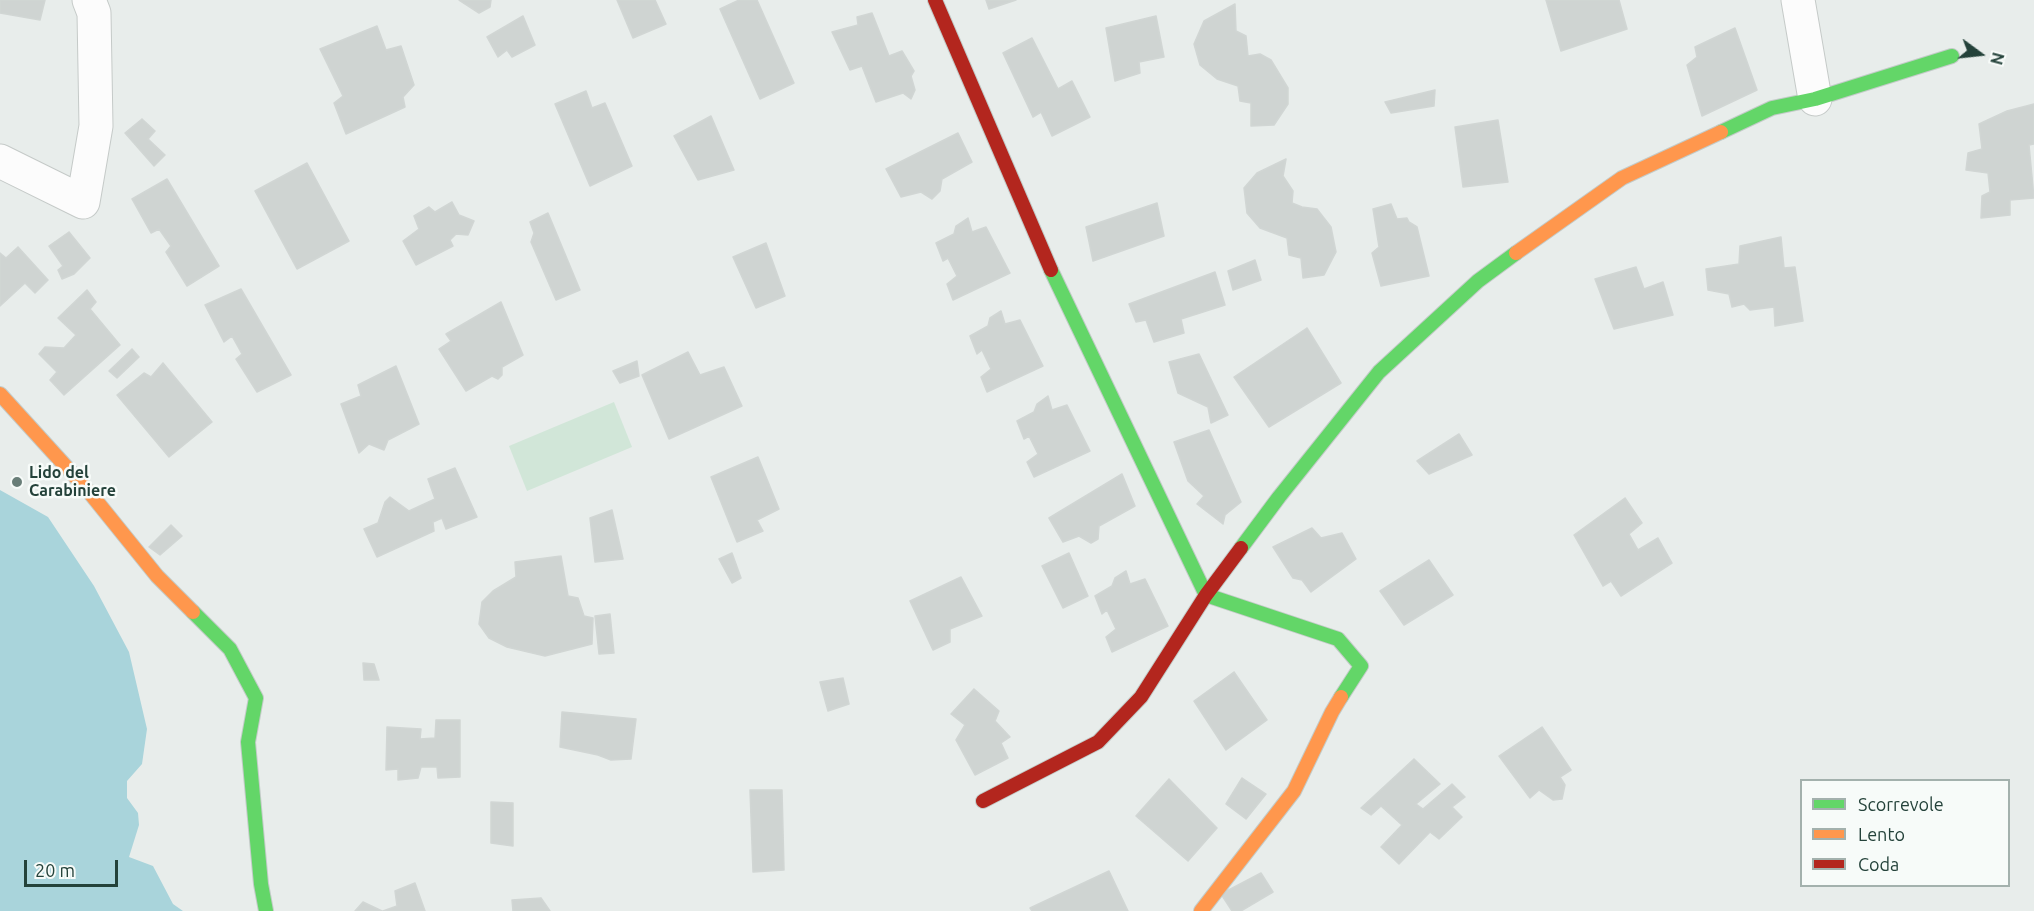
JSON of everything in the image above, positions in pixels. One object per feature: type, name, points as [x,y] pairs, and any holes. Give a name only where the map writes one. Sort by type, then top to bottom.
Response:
[{"type":"street","points":[[0,161],[83,202],[96,126],[94,13],[89,0]]},
{"type":"street","points":[[935,0],[1045,258],[1206,595],[1338,639],[1361,666],[1332,712],[1294,791],[1201,911]]},
{"type":"street","points":[[1798,0],[1815,99]]},
{"type":"street","points":[[982,801],[1098,742],[1141,697],[1206,595],[1279,496],[1378,372],[1478,281],[1622,178],[1772,108],[1815,99],[1952,56]]},
{"type":"street","points":[[0,394],[90,493],[157,576],[230,649],[256,698],[248,742],[261,884],[266,911]]},
{"type":"green space","points":[[614,402],[632,447],[527,491],[509,446]]},
{"type":"water","points":[[0,490],[48,517],[94,586],[129,652],[147,729],[142,764],[127,781],[127,798],[138,813],[139,825],[129,857],[153,866],[173,904],[183,911],[0,911]]},
{"type":"building","points":[[0,0],[45,0],[40,20],[0,13]]},
{"type":"building","points":[[459,0],[491,0],[490,7],[479,13]]},
{"type":"building","points":[[617,0],[655,0],[666,24],[633,38]]},
{"type":"building","points":[[739,0],[757,0],[794,83],[760,99],[720,9]]},
{"type":"building","points":[[986,0],[1016,0],[989,9]]},
{"type":"building","points":[[1546,0],[1619,0],[1627,29],[1561,51]]},
{"type":"building","points":[[1235,4],[1236,31],[1246,36],[1248,56],[1260,54],[1271,60],[1288,88],[1288,104],[1274,125],[1251,126],[1251,103],[1240,101],[1238,86],[1217,79],[1200,65],[1194,44],[1204,21]]},
{"type":"building","points":[[872,13],[889,56],[902,51],[914,71],[911,76],[915,90],[911,99],[903,93],[876,102],[862,66],[850,70],[832,32],[858,25],[857,17]]},
{"type":"building","points":[[523,16],[535,45],[512,57],[507,50],[498,57],[487,37]]},
{"type":"building","points":[[1156,16],[1164,57],[1139,62],[1140,73],[1115,81],[1106,28]]},
{"type":"building","points":[[377,26],[386,50],[401,46],[414,85],[403,97],[405,107],[346,134],[334,103],[343,96],[320,49]]},
{"type":"building","points":[[1735,28],[1757,90],[1702,116],[1687,65],[1697,57],[1695,47]]},
{"type":"building","points":[[1032,38],[1058,89],[1072,81],[1090,117],[1052,136],[1041,112],[1033,117],[1003,53]]},
{"type":"building","points":[[1435,90],[1434,106],[1391,113],[1385,102]]},
{"type":"building","points":[[586,91],[592,108],[605,103],[632,166],[590,186],[555,104]]},
{"type":"building","points":[[2034,104],[2034,144],[2029,145],[2034,198],[2010,200],[2010,215],[1981,218],[1982,196],[1990,192],[1988,173],[1966,170],[1968,153],[1982,149],[1979,124],[2007,111]]},
{"type":"building","points":[[711,116],[734,170],[698,180],[674,136]]},
{"type":"building","points":[[142,119],[155,131],[148,139],[165,155],[154,166],[125,133]]},
{"type":"building","points":[[1498,120],[1508,182],[1463,187],[1455,127]]},
{"type":"building","points":[[958,133],[972,162],[942,179],[940,191],[932,199],[921,192],[901,197],[886,169]]},
{"type":"building","points":[[1286,159],[1283,176],[1293,191],[1292,203],[1317,209],[1331,227],[1336,252],[1324,275],[1303,278],[1301,258],[1289,255],[1287,238],[1260,228],[1247,213],[1244,188],[1257,173]]},
{"type":"building","points":[[307,163],[349,241],[297,269],[255,191]]},
{"type":"building","points":[[167,179],[219,266],[187,286],[166,252],[171,246],[159,229],[151,233],[132,199]]},
{"type":"building","points":[[452,202],[459,215],[474,221],[468,235],[456,234],[450,240],[453,246],[416,265],[403,241],[419,229],[414,216],[429,207],[435,212]]},
{"type":"building","points":[[1157,203],[1164,236],[1093,261],[1086,227]]},
{"type":"building","points":[[1391,204],[1397,219],[1407,218],[1417,227],[1429,276],[1381,286],[1372,253],[1379,247],[1373,209]]},
{"type":"building","points":[[548,213],[580,290],[556,300],[531,242],[534,233],[530,222]]},
{"type":"building","points":[[968,218],[972,232],[986,227],[1010,273],[953,300],[947,284],[957,276],[948,258],[943,261],[936,243],[954,234],[956,226]]},
{"type":"building","points":[[69,232],[90,258],[74,274],[62,279],[58,270],[63,266],[49,246]]},
{"type":"building","points":[[1781,237],[1784,268],[1795,267],[1803,321],[1775,326],[1774,307],[1750,310],[1744,304],[1732,307],[1729,294],[1708,290],[1706,269],[1739,264],[1740,246]]},
{"type":"building","points":[[766,243],[785,296],[756,308],[733,257]]},
{"type":"building","points":[[18,247],[48,280],[35,293],[25,283],[0,306],[0,253],[6,258]]},
{"type":"building","points":[[1255,260],[1261,280],[1233,290],[1228,271]]},
{"type":"building","points":[[1636,267],[1644,289],[1663,282],[1673,315],[1614,329],[1595,279]]},
{"type":"building","points":[[1215,272],[1225,305],[1181,319],[1184,333],[1154,342],[1146,320],[1136,322],[1129,304]]},
{"type":"building","points":[[241,289],[291,375],[257,392],[236,359],[242,354],[232,336],[224,342],[205,305]]},
{"type":"building","points":[[87,290],[96,302],[90,309],[120,345],[64,395],[50,380],[57,372],[39,354],[45,347],[64,348],[76,335],[58,318]]},
{"type":"building","points":[[501,302],[523,355],[502,367],[502,375],[498,379],[492,376],[466,391],[439,349],[451,341],[446,334]]},
{"type":"building","points":[[1001,311],[1005,324],[1020,320],[1043,366],[987,392],[981,377],[991,369],[982,350],[977,354],[970,336],[988,326],[990,318]]},
{"type":"building","points":[[1307,328],[1341,383],[1269,427],[1234,377]]},
{"type":"building","points":[[132,349],[139,357],[117,378],[109,371]]},
{"type":"building","points":[[688,352],[700,375],[724,367],[742,406],[669,439],[642,375]]},
{"type":"building","points":[[1199,354],[1228,415],[1211,423],[1208,407],[1178,393],[1169,362]]},
{"type":"building","points":[[637,361],[639,376],[620,383],[613,371]]},
{"type":"building","points":[[163,363],[212,422],[169,457],[117,395],[144,373],[151,377]]},
{"type":"building","points":[[396,366],[419,424],[388,440],[384,450],[369,444],[359,453],[341,404],[361,396],[358,385]]},
{"type":"building","points":[[1048,396],[1052,410],[1067,405],[1090,451],[1034,477],[1027,462],[1038,454],[1029,436],[1024,439],[1017,421],[1034,412],[1037,404]]},
{"type":"building","points":[[1209,430],[1241,502],[1225,515],[1223,524],[1197,504],[1204,496],[1188,481],[1174,442]]},
{"type":"building","points":[[1459,434],[1472,455],[1429,474],[1417,461]]},
{"type":"building","points":[[758,457],[779,509],[757,520],[763,531],[737,542],[711,477]]},
{"type":"building","points":[[455,468],[477,517],[446,529],[442,518],[433,522],[434,531],[377,557],[364,529],[378,523],[385,502],[390,497],[409,511],[435,499],[428,479]]},
{"type":"building","points":[[1122,474],[1135,506],[1099,526],[1098,539],[1091,543],[1079,536],[1063,542],[1049,518]]},
{"type":"building","points":[[1625,498],[1642,523],[1629,534],[1638,550],[1658,538],[1672,563],[1621,596],[1611,581],[1603,586],[1574,535]]},
{"type":"building","points":[[612,510],[623,559],[595,562],[590,518]]},
{"type":"building","points":[[171,525],[182,536],[160,555],[149,547]]},
{"type":"building","points":[[1312,528],[1321,538],[1342,533],[1356,559],[1311,592],[1302,580],[1293,578],[1273,547]]},
{"type":"building","points":[[732,553],[741,578],[732,583],[719,559]]},
{"type":"building","points":[[1069,553],[1088,596],[1063,608],[1042,566]]},
{"type":"building","points":[[561,556],[568,596],[578,598],[584,616],[593,618],[592,644],[545,656],[507,647],[489,638],[479,624],[482,602],[493,591],[516,577],[515,562]]},
{"type":"building","points":[[1429,560],[1453,595],[1404,625],[1380,591]]},
{"type":"building","points":[[1126,571],[1130,584],[1145,579],[1168,626],[1112,652],[1106,637],[1116,629],[1107,610],[1102,614],[1095,596],[1112,586],[1115,578]]},
{"type":"building","points":[[961,577],[982,616],[950,629],[950,642],[933,650],[910,601]]},
{"type":"building","points":[[610,614],[614,653],[599,654],[595,616]]},
{"type":"building","points":[[363,663],[374,664],[379,680],[364,680]]},
{"type":"building","points":[[1234,672],[1267,720],[1226,750],[1194,701]]},
{"type":"building","points":[[843,678],[849,704],[828,711],[820,682]]},
{"type":"building","points":[[974,689],[999,711],[995,721],[1010,737],[1001,743],[1008,758],[975,775],[956,740],[965,725],[951,714]]},
{"type":"building","points":[[562,712],[636,719],[631,759],[611,760],[560,747]]},
{"type":"building","points":[[436,720],[460,720],[460,777],[438,778],[437,767],[421,767],[418,778],[398,780],[398,769],[386,770],[387,727],[421,729],[420,739],[435,738]]},
{"type":"building","points":[[1542,727],[1571,770],[1560,777],[1565,785],[1562,799],[1553,800],[1539,790],[1530,798],[1499,756]]},
{"type":"building","points":[[1414,759],[1440,784],[1416,804],[1423,809],[1452,784],[1465,797],[1452,807],[1462,817],[1439,839],[1430,832],[1399,864],[1381,847],[1402,825],[1381,806],[1371,815],[1361,808]]},
{"type":"building","points":[[1242,778],[1266,794],[1246,819],[1226,804]]},
{"type":"building","points":[[1169,779],[1217,828],[1188,861],[1136,816]]},
{"type":"building","points":[[750,790],[782,790],[784,870],[753,872]]},
{"type":"building","points":[[491,802],[513,803],[513,846],[491,843]]},
{"type":"building","points":[[1109,871],[1128,911],[1032,911],[1030,908]]},
{"type":"building","points":[[1261,873],[1273,892],[1241,911],[1232,911],[1221,894]]},
{"type":"building","points":[[415,883],[425,911],[383,911],[397,906],[395,891]]},
{"type":"building","points":[[541,898],[550,911],[513,911],[512,900]]},
{"type":"building","points":[[363,902],[382,911],[355,911]]},
{"type":"traffic: fast","points":[[1721,132],[1772,108],[1815,99],[1952,56]]},
{"type":"traffic: fast","points":[[1241,548],[1379,372],[1478,281],[1516,253]]},
{"type":"traffic: fast","points":[[1051,270],[1206,595],[1338,639],[1361,666],[1341,697]]},
{"type":"traffic: fast","points":[[193,612],[230,649],[256,698],[248,742],[261,884],[266,911]]},
{"type":"traffic: slow","points":[[1516,253],[1622,178],[1721,132]]},
{"type":"traffic: slow","points":[[0,394],[90,493],[157,576],[193,612]]},
{"type":"traffic: slow","points":[[1201,911],[1294,791],[1341,697]]},
{"type":"traffic: jam","points":[[935,0],[1051,270]]},
{"type":"traffic: jam","points":[[983,801],[1098,742],[1141,697],[1206,595],[1241,548]]},
{"type":"place","name":"Lido del Carabiniere","points":[[17,482]]}]
